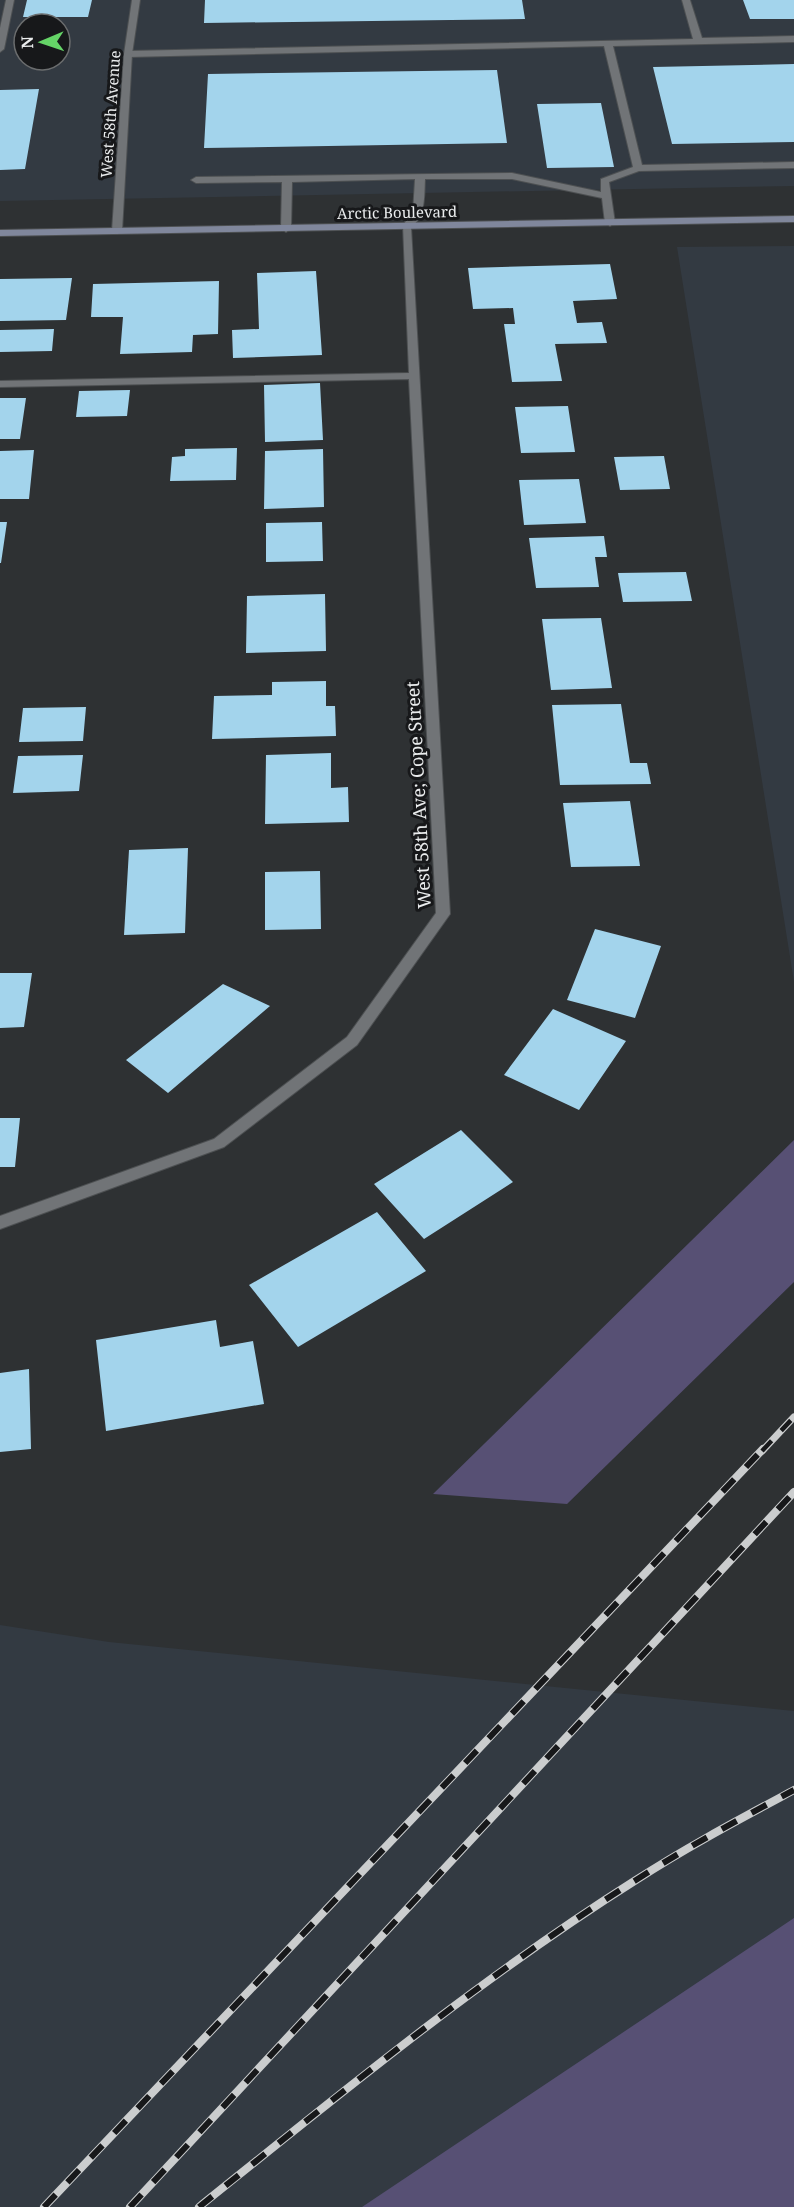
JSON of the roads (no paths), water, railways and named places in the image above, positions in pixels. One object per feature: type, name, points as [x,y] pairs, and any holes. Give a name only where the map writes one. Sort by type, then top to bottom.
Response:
[{"type":"main road","name":"Arctic Boulevard","points":[[0,233],[794,219]]},
{"type":"street","points":[[0,49],[10,0]]},
{"type":"street","name":"West 58th Avenue","points":[[117,231],[128,54],[136,0]]},
{"type":"street","points":[[686,0],[698,41]]},
{"type":"street","points":[[128,54],[794,39]]},
{"type":"street","points":[[608,43],[638,168]]},
{"type":"street","points":[[610,223],[604,182],[638,168],[794,165]]},
{"type":"street","points":[[406,227],[417,213],[420,176]]},
{"type":"street","points":[[196,180],[512,176],[607,196]]},
{"type":"street","points":[[286,229],[287,178]]},
{"type":"street","name":"West 58th Ave; Cope Street","points":[[0,1223],[219,1143],[352,1041],[443,914],[406,227]]},
{"type":"street","points":[[0,384],[414,376]]},
{"type":"railway","points":[[762,1451],[794,1417]]},
{"type":"railway","points":[[44,2207],[763,1449]]},
{"type":"railway","points":[[130,2207],[794,1492]]},
{"type":"railway","points":[[199,2207],[413,2037],[523,1956],[655,1868],[794,1790]]}]
